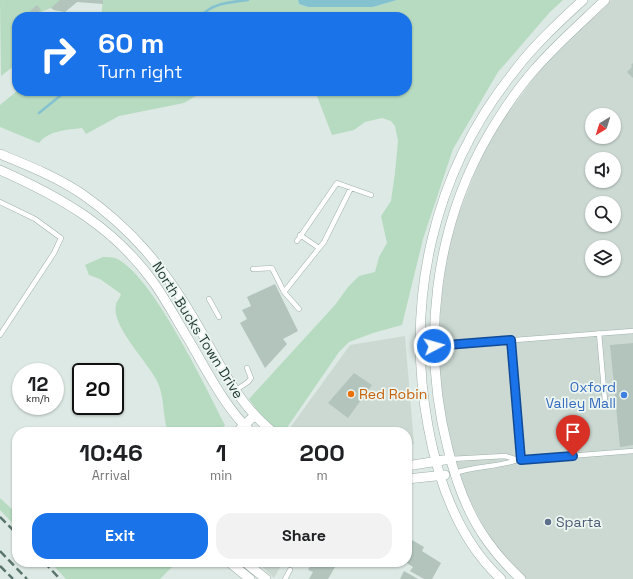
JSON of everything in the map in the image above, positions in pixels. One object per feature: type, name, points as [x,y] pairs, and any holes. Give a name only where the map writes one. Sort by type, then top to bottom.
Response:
[{"type":"street","points":[[501,579],[481,557],[462,527],[436,461],[425,407],[420,347],[422,292],[428,252],[442,206],[464,151],[491,104],[512,73],[542,40],[583,0]]},
{"type":"street","points":[[521,579],[499,557],[487,542],[465,503],[450,459],[438,404],[436,386],[434,346],[436,299],[446,242],[462,192],[475,161],[498,120],[530,74],[554,48],[605,0]]},
{"type":"street","name":"North Bucks Town Drive","points":[[0,154],[41,172],[82,194],[117,222],[141,244],[174,286],[236,390],[255,415],[268,427]]},
{"type":"street","name":"North Bucks Town Drive","points":[[0,170],[39,187],[80,211],[94,221],[134,257],[154,283],[220,394],[234,415],[246,427]]},
{"type":"street","points":[[249,427],[255,415]]},
{"type":"street","points":[[412,465],[450,459]]},
{"type":"street","points":[[412,479],[441,476],[455,472]]},
{"type":"street","points":[[235,567],[250,579]]},
{"type":"street","points":[[251,567],[266,579]]},
{"type":"lane","points":[[297,241],[337,184],[371,195]]},
{"type":"lane","points":[[284,292],[324,242],[351,188]]},
{"type":"lane","points":[[0,202],[35,219],[61,238],[54,253],[0,335]]},
{"type":"lane","points":[[300,236],[320,248]]},
{"type":"lane","points":[[253,269],[272,268],[284,292],[299,309]]},
{"type":"lane","points":[[209,299],[218,317]]},
{"type":"lane","points":[[420,347],[633,331]]},
{"type":"lane","points":[[599,333],[605,401]]},
{"type":"lane","points":[[511,340],[520,460]]},
{"type":"lane","points":[[236,390],[251,378],[247,368]]},
{"type":"lane","points":[[455,472],[469,468],[507,464],[520,460],[633,451]]},
{"type":"lane","points":[[450,459],[505,456],[520,460]]},
{"type":"lane","points":[[285,579],[290,570]]},
{"type":"shaded area","points":[[611,0],[633,0],[633,579],[526,579],[504,557],[487,533],[462,485],[450,445],[441,401],[438,366],[439,332],[442,293],[448,250],[459,213],[488,140],[539,71]]},
{"type":"shaded area","points":[[405,336],[414,444],[412,444],[412,427],[291,427],[350,345]]},
{"type":"shaded area","points":[[262,567],[280,567],[274,578]]},
{"type":"green space","points":[[0,0],[78,0],[65,12],[51,8],[42,12],[12,12],[12,68],[1,76]]},
{"type":"green space","points":[[103,0],[298,0],[299,4],[308,7],[373,7],[397,0],[563,0],[550,12],[498,72],[453,149],[423,239],[402,325],[373,333],[349,342],[339,352],[287,427],[273,426],[260,414],[249,399],[335,305],[348,287],[359,276],[375,272],[379,257],[387,243],[381,216],[391,201],[398,141],[395,126],[391,121],[382,118],[365,122],[354,130],[332,135],[317,96],[412,96],[412,12],[102,12]]},
{"type":"green space","points":[[12,95],[196,96],[184,103],[119,116],[86,134],[82,128],[53,133],[48,135],[39,143],[0,127],[0,105]]},
{"type":"green space","points":[[103,257],[115,258],[129,268],[145,285],[161,307],[191,360],[225,425],[223,427],[166,427],[160,387],[131,344],[119,323],[116,314],[116,305],[121,294],[100,279],[89,275],[85,265]]},
{"type":"green space","points":[[0,498],[12,509],[12,523],[0,510]]},
{"type":"green space","points":[[55,567],[172,567],[160,579],[66,579]]},
{"type":"water","points":[[298,0],[397,0],[373,7],[308,7],[299,4]]},
{"type":"building","points":[[60,0],[103,0],[103,4],[77,2],[65,12],[51,8]]},
{"type":"building","points":[[37,5],[41,10],[38,12],[30,11]]},
{"type":"building","points":[[633,63],[633,78],[627,72],[632,67],[631,65]]},
{"type":"building","points":[[275,284],[298,331],[283,339],[287,344],[265,368],[240,323],[247,319],[242,310],[251,306],[247,297]]},
{"type":"building","name":"Oxford Valley Mall","points":[[633,343],[633,445],[620,447],[610,345]]},
{"type":"building","name":"Red Robin","points":[[354,373],[372,385],[348,418],[328,403]]},
{"type":"building","points":[[412,540],[424,547],[422,551],[441,563],[432,579],[424,579],[410,571],[413,567]]},
{"type":"building","points":[[310,567],[335,567],[328,579],[309,579],[313,572],[308,570]]},
{"type":"building","points":[[404,571],[418,579],[400,579]]},
{"type":"waterway","points":[[205,12],[222,4],[248,0]]},
{"type":"waterway","points":[[39,113],[60,96]]},
{"type":"railway","points":[[0,517],[12,529]]},
{"type":"railway","points":[[0,551],[12,563]]},
{"type":"railway","points":[[0,566],[13,579]]},
{"type":"railway","points":[[15,567],[27,579]]},
{"type":"railway","points":[[49,567],[60,579]]},
{"type":"place","name":"Red Robin","points":[[351,394]]},
{"type":"place","name":"Oxford Valley Mall","points":[[624,395]]},
{"type":"place","name":"Sparta","points":[[548,522]]},
{"type":"route","points":[[434,346],[511,340],[521,460],[573,456]]}]
